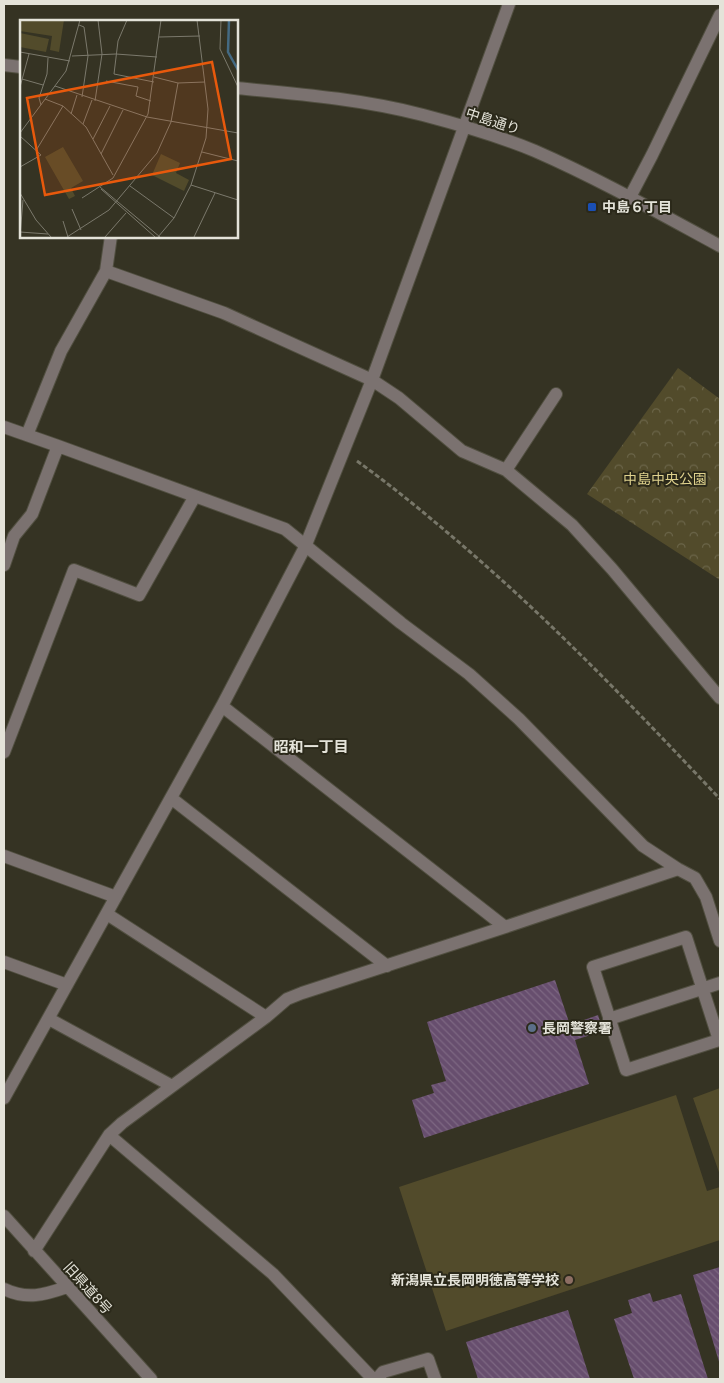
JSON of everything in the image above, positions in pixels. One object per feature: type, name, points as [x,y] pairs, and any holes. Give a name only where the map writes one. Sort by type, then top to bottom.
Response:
[{"type":"street","points":[[4,1098],[222,706],[304,546],[372,380],[509,4]]},
{"type":"street","points":[[630,196],[720,15]]},
{"type":"street","points":[[4,65],[20,67]]},
{"type":"street","name":"中島通り","points":[[238,88],[330,98],[422,114],[464,126],[534,151],[630,196],[720,246]]},
{"type":"street","points":[[27,436],[61,351],[106,271],[111,238]]},
{"type":"street","points":[[106,271],[224,313],[372,380],[399,398],[462,452],[506,470],[572,525],[612,569],[720,698]]},
{"type":"street","points":[[506,470],[556,394]]},
{"type":"street","points":[[4,428],[196,496],[285,530],[401,623],[469,674],[519,720],[643,846],[678,869],[696,878],[706,898],[720,941]]},
{"type":"street","points":[[4,565],[14,536],[32,514],[58,446]]},
{"type":"street","points":[[4,752],[74,570],[139,595],[196,496]]},
{"type":"street","points":[[222,706],[505,927]]},
{"type":"street","points":[[171,798],[387,966]]},
{"type":"street","points":[[4,856],[116,897]]},
{"type":"street","points":[[34,1251],[109,1135],[122,1123],[288,999],[678,869]]},
{"type":"street","points":[[108,914],[266,1017]]},
{"type":"street","points":[[686,937],[719,1040],[626,1070],[609,1019],[593,967],[686,937]]},
{"type":"street","points":[[4,962],[66,985]]},
{"type":"street","points":[[609,1019],[720,983]]},
{"type":"street","points":[[49,1019],[172,1086]]},
{"type":"street","points":[[109,1135],[273,1274],[375,1379],[383,1372],[428,1359],[435,1379]]},
{"type":"street","name":"旧県道8号","points":[[4,1216],[151,1379]]},
{"type":"street","points":[[4,1289],[12,1293],[42,1296],[67,1287]]},
{"type":"path","points":[[342,454],[356,460],[393,487],[520,595],[621,694],[720,799]]},
{"type":"green space","name":"中島中央公園","points":[[678,368],[720,399],[720,580],[587,494]]},
{"type":"green space","points":[[720,1088],[720,1175],[693,1098]]},
{"type":"green space","points":[[676,1095],[707,1191],[720,1187],[720,1240],[446,1331],[399,1187]]},
{"type":"building","points":[[555,980],[570,1025],[598,1015],[603,1031],[575,1040],[589,1084],[424,1138],[412,1100],[434,1093],[431,1085],[446,1081],[427,1022]]},
{"type":"building","points":[[720,1267],[720,1365],[693,1275]]},
{"type":"building","points":[[650,1293],[653,1302],[681,1294],[708,1379],[634,1379],[614,1319],[632,1313],[628,1300]]},
{"type":"building","points":[[568,1310],[590,1379],[478,1379],[466,1342]]},
{"type":"place","name":"中島６丁目","points":[[592,207]]},
{"type":"place","name":"長岡警察署","points":[[532,1028]]},
{"type":"place","name":"新潟県立長岡明徳高等学校","points":[[569,1280]]},
{"type":"district","name":"昭和一丁目","points":[[311,747]]}]
